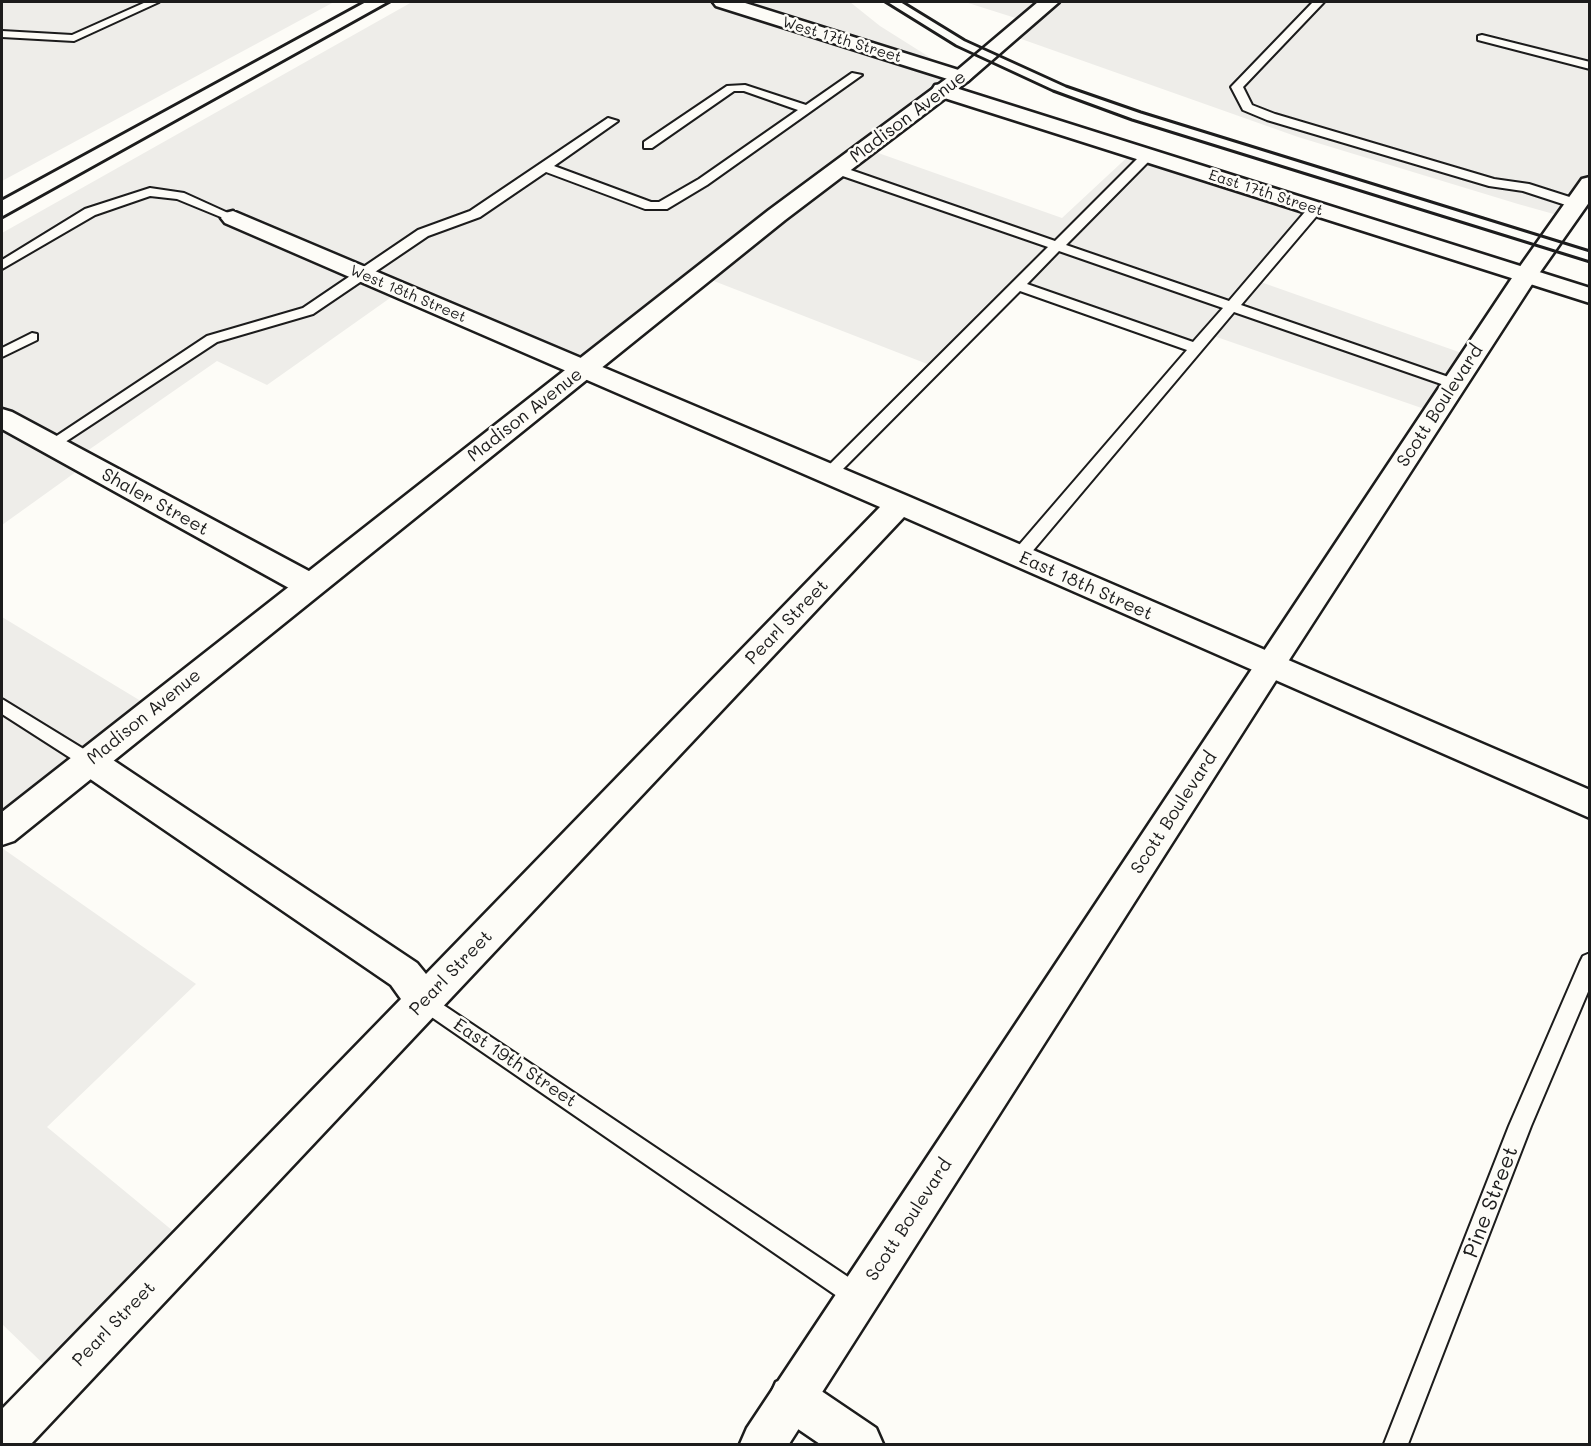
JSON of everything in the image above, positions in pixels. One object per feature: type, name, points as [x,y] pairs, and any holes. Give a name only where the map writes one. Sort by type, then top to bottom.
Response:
[{"type":"street","name":"West 17th Street","points":[[723,2],[952,84]]},
{"type":"street","name":"Madison Avenue","points":[[2,831],[582,370],[952,84],[1049,2]]},
{"type":"street","name":"East 17th Street","points":[[952,84],[1148,156],[1590,296]]},
{"type":"street","name":"Scott Boulevard","points":[[762,1444],[1269,666],[1526,275],[1590,184]]},
{"type":"street","name":"West 18th Street","points":[[233,218],[582,370]]},
{"type":"street","name":"East 18th Street","points":[[582,370],[900,504],[1590,805]]},
{"type":"street","name":"Shaler Street","points":[[2,418],[309,585]]},
{"type":"street","name":"Pearl Street","points":[[2,1442],[900,504]]},
{"type":"street","name":"East 19th Street","points":[[89,761],[404,974],[424,1001]]},
{"type":"street","points":[[792,1398],[860,1444]]},
{"type":"lane","points":[[2,34],[74,38],[154,2]]},
{"type":"lane","points":[[1319,2],[1237,87],[1247,107],[1271,117],[1493,183],[1525,187],[1577,204]]},
{"type":"lane","points":[[1482,38],[1590,66]]},
{"type":"lane","points":[[545,166],[650,206],[662,206],[683,195],[856,75]]},
{"type":"lane","points":[[648,145],[730,88],[745,88],[807,109]]},
{"type":"lane","points":[[51,445],[212,339],[300,314],[345,287],[360,273],[423,233],[475,214],[612,121]]},
{"type":"lane","points":[[829,474],[1056,245],[1148,156]]},
{"type":"lane","points":[[838,170],[1455,384]]},
{"type":"lane","points":[[2,266],[90,212],[120,200],[150,192],[180,196],[233,218]]},
{"type":"lane","points":[[1019,556],[1315,208]]},
{"type":"lane","points":[[1017,285],[1196,348]]},
{"type":"lane","points":[[2,353],[32,337]]},
{"type":"lane","points":[[2,706],[89,761]]},
{"type":"lane","name":"Pine Street","points":[[1396,1444],[1520,1126],[1590,962]]},
{"type":"lane","name":"East 19th Street","points":[[424,1001],[858,1297]]},
{"type":"shaded area","points":[[2,2],[334,2],[2,181]]},
{"type":"shaded area","points":[[412,2],[850,2],[880,26],[961,77],[867,149],[1062,218],[1134,151],[1315,209],[1255,280],[1473,357],[1436,413],[1208,334],[1196,348],[1017,285],[935,367],[701,276],[582,370],[400,291],[267,385],[217,361],[77,458],[87,464],[2,525],[2,233]]},
{"type":"shaded area","points":[[965,2],[1589,2],[1589,184],[1568,218],[1518,204],[1298,137],[1010,35],[1025,21]]},
{"type":"shaded area","points":[[2,617],[154,709],[2,831]]},
{"type":"shaded area","points":[[2,848],[196,984],[47,1127],[190,1245],[60,1380],[2,1324]]},
{"type":"railway","points":[[2,199],[363,2]]},
{"type":"railway","points":[[2,218],[390,2]]},
{"type":"railway","points":[[885,2],[956,46],[1053,91],[1132,120],[1590,262]]},
{"type":"railway","points":[[903,2],[965,40],[1066,86],[1141,112],[1590,251]]}]
